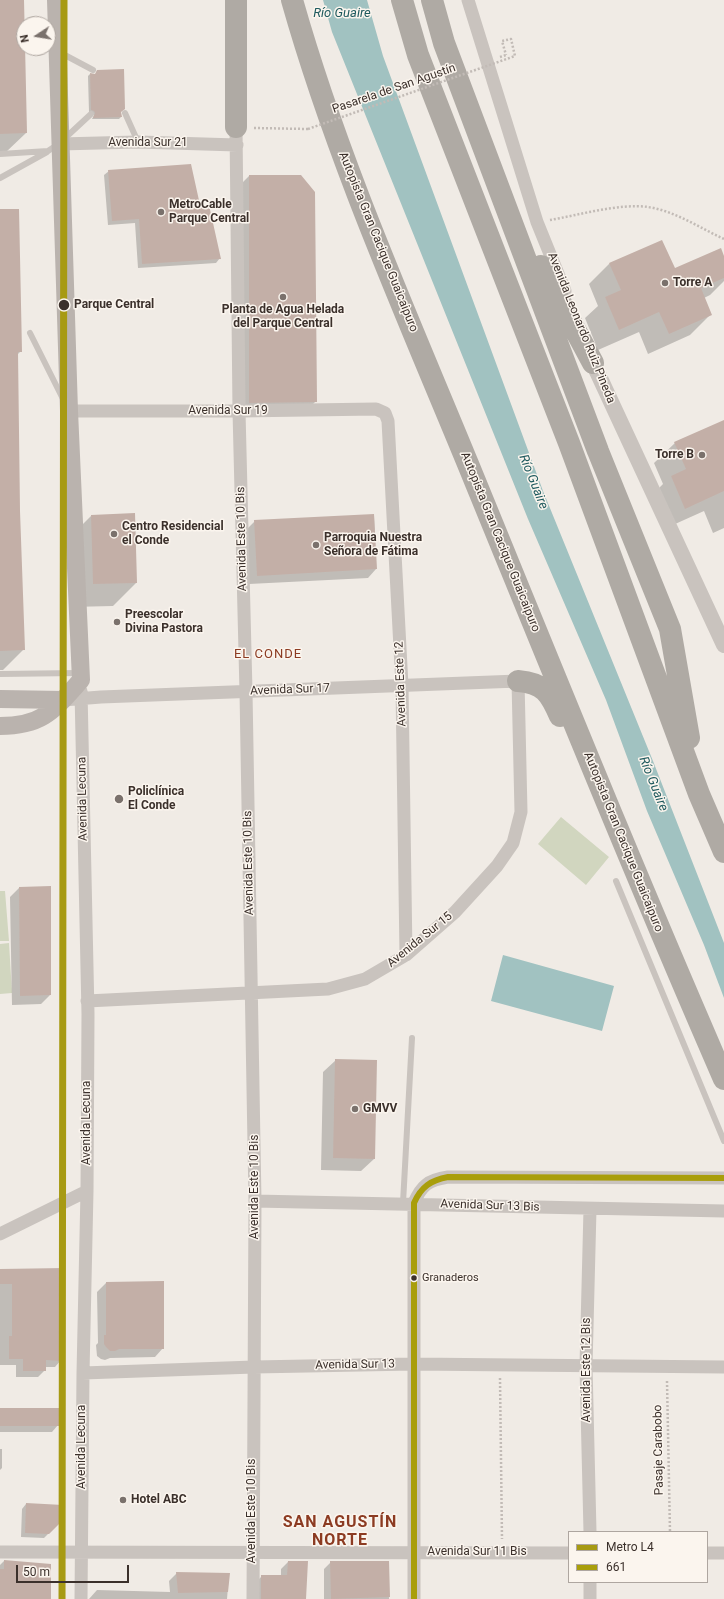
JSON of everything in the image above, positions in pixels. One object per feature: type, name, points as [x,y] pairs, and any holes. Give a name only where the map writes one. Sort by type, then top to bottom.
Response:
[{"type":"highway","points":[[236,0],[236,136]]},
{"type":"highway","name":"Autopista Gran Cacique Guaicaipuro","points":[[292,0],[308,59],[360,202],[654,918],[724,1079]]},
{"type":"highway","points":[[402,0],[418,55],[570,443],[699,794],[724,852]]},
{"type":"highway","points":[[432,0],[444,43],[598,451],[670,629],[699,794]]},
{"type":"highway","points":[[497,182],[593,363]]},
{"type":"highway","points":[[518,681],[531,682],[542,688],[553,701],[583,770],[654,918]]},
{"type":"main road","name":"Avenida Lecuna","points":[[56,0],[58,52],[54,147],[69,411],[81,676]]},
{"type":"main road","points":[[0,726],[18,726],[38,720],[51,712],[63,700],[81,676]]},
{"type":"main road","name":"Avenida Sur 17","points":[[0,699],[63,700]]},
{"type":"main road","points":[[18,726],[35,700]]},
{"type":"street","name":"Avenida Leonardo Ruiz Pineda","points":[[468,0],[537,222],[593,363],[724,645]]},
{"type":"street","name":"Avenida Sur 21","points":[[54,147],[236,136]]},
{"type":"street","name":"Avenida Este 10 Bis","points":[[236,136],[239,411],[256,1202],[252,1599]]},
{"type":"street","name":"Avenida Sur 19","points":[[69,411],[239,411],[376,408],[385,413]]},
{"type":"street","name":"Avenida Este 12","points":[[385,413],[388,421],[402,686],[406,955]]},
{"type":"street","name":"Avenida Lecuna","points":[[81,676],[87,1001],[87,1191],[83,1373],[81,1599]]},
{"type":"street","name":"Avenida Sur 17","points":[[63,700],[82,698],[518,681]]},
{"type":"street","name":"Avenida Sur 15","points":[[87,1001],[328,989],[365,979],[406,955],[455,912],[497,866],[513,843],[521,812],[518,681]]},
{"type":"street","points":[[414,1599],[413,1364],[408,1203],[419,1190],[434,1180],[465,1177],[724,1178]]},
{"type":"street","points":[[0,1234],[87,1191]]},
{"type":"street","name":"Avenida Sur 13 Bis","points":[[256,1202],[408,1203],[590,1209],[724,1211]]},
{"type":"street","name":"Avenida Este 12 Bis","points":[[590,1209],[586,1366],[590,1531]]},
{"type":"street","name":"Avenida Sur 13","points":[[83,1373],[254,1366],[413,1364],[667,1367],[724,1366]]},
{"type":"street","name":"Avenida Sur 11 Bis","points":[[0,1552],[568,1553]]},
{"type":"street","points":[[708,1553],[724,1553]]},
{"type":"street","points":[[590,1583],[590,1599]]},
{"type":"lane","points":[[58,52],[93,70]]},
{"type":"lane","points":[[125,113],[138,142]]},
{"type":"lane","points":[[0,178],[54,147],[91,114]]},
{"type":"lane","points":[[0,154],[54,147]]},
{"type":"lane","points":[[30,333],[69,411]]},
{"type":"lane","points":[[0,674],[51,674],[81,676]]},
{"type":"lane","points":[[616,881],[724,1141]]},
{"type":"lane","points":[[408,1203],[412,1038]]},
{"type":"path","name":"Pasarela de San Agustín","points":[[236,136],[308,129],[515,56],[511,39],[502,41],[506,55]]},
{"type":"path","points":[[537,222],[619,207],[647,207],[673,214],[724,239]]},
{"type":"path","points":[[500,1365],[502,1552]]},
{"type":"path","name":"Pasaje Carabobo","points":[[667,1367],[670,1531]]},
{"type":"green space","points":[[561,817],[609,857],[586,885],[538,844]]},
{"type":"green space","points":[[0,891],[5,891],[9,941],[0,941]]},
{"type":"green space","points":[[9,943],[12,993],[0,994],[0,944]]},
{"type":"water","name":"Río Guaire","points":[[323,0],[367,0],[383,56],[543,491],[653,761],[724,943],[724,998],[704,945],[647,811],[606,700],[528,519],[332,32]]},
{"type":"water","points":[[503,955],[614,986],[602,1031],[491,1001]]},
{"type":"building","points":[[0,0],[24,0],[24,16],[16,16],[16,56],[25,56],[27,133],[0,134]]},
{"type":"building","points":[[124,69],[125,109],[121,112],[122,117],[93,118],[95,113],[91,110],[90,73],[95,74],[97,70]]},
{"type":"building","name":"MetroCable Parque Central","points":[[191,164],[200,205],[209,205],[221,259],[142,264],[139,219],[112,221],[108,170]]},
{"type":"building","name":"Planta de Agua Helada del Parque Central","points":[[249,175],[301,175],[315,192],[317,402],[249,403]]},
{"type":"building","points":[[0,209],[19,209],[22,352],[18,352],[20,511],[25,650],[0,651]]},
{"type":"building","name":"Torre A","points":[[662,240],[675,268],[721,248],[724,256],[724,278],[701,288],[712,315],[669,334],[659,312],[619,330],[605,297],[621,290],[609,263]]},
{"type":"building","name":"Torre B","points":[[724,420],[724,491],[685,509],[671,476],[686,469],[674,442]]},
{"type":"building","name":"Centro Residencial el Conde","points":[[135,513],[137,583],[93,584],[91,515]]},
{"type":"building","name":"Parroquia Nuestra Señora de Fátima","points":[[374,514],[377,569],[257,576],[254,520]]},
{"type":"building","points":[[51,886],[51,995],[20,996],[19,887]]},
{"type":"building","name":"GMVV","points":[[335,1059],[377,1060],[375,1159],[333,1158]]},
{"type":"building","points":[[65,1268],[65,1284],[61,1284],[62,1361],[46,1360],[46,1371],[23,1371],[23,1359],[9,1359],[9,1336],[12,1336],[12,1284],[0,1284],[0,1269]]},
{"type":"building","points":[[164,1281],[164,1349],[119,1349],[110,1351],[104,1344],[104,1335],[106,1335],[106,1282]]},
{"type":"building","points":[[0,1408],[59,1408],[59,1426],[0,1426]]},
{"type":"building","points":[[26,1503],[63,1505],[63,1520],[49,1534],[25,1533]]},
{"type":"building","points":[[4,1560],[51,1564],[51,1599],[0,1599],[0,1569],[4,1569]]},
{"type":"building","points":[[288,1561],[308,1561],[306,1599],[261,1599],[261,1575],[287,1575]]},
{"type":"building","points":[[330,1561],[389,1561],[390,1597],[331,1599]]},
{"type":"building","points":[[176,1572],[230,1573],[228,1592],[178,1593]]},
{"type":"metro line","name":"L4","points":[[62,1599],[64,0]]},
{"type":"transit line","name":"661","points":[[414,1599],[414,1203],[417,1197],[427,1185],[436,1180],[448,1177],[724,1178]]},
{"type":"place","name":"MetroCable Parque Central","points":[[161,212]]},
{"type":"place","name":"Torre A","points":[[665,283]]},
{"type":"place","name":"Planta de Agua Helada del Parque Central","points":[[283,297]]},
{"type":"place","name":"Parque Central","points":[[64,305]]},
{"type":"place","name":"Torre B","points":[[702,455]]},
{"type":"place","name":"Centro Residencial el Conde","points":[[114,534]]},
{"type":"place","name":"Parroquia Nuestra Señora de Fátima","points":[[316,545]]},
{"type":"place","name":"Preescolar Divina Pastora","points":[[117,622]]},
{"type":"place","name":"Policlínica El Conde","points":[[119,799]]},
{"type":"place","name":"GMVV","points":[[355,1109]]},
{"type":"place","name":"Granaderos","points":[[414,1278]]},
{"type":"place","name":"Hotel ABC","points":[[123,1500]]},
{"type":"district","name":"EL CONDE","points":[[268,655]]},
{"type":"district","name":"SAN AGUSTÍN NORTE","points":[[340,1532]]}]
